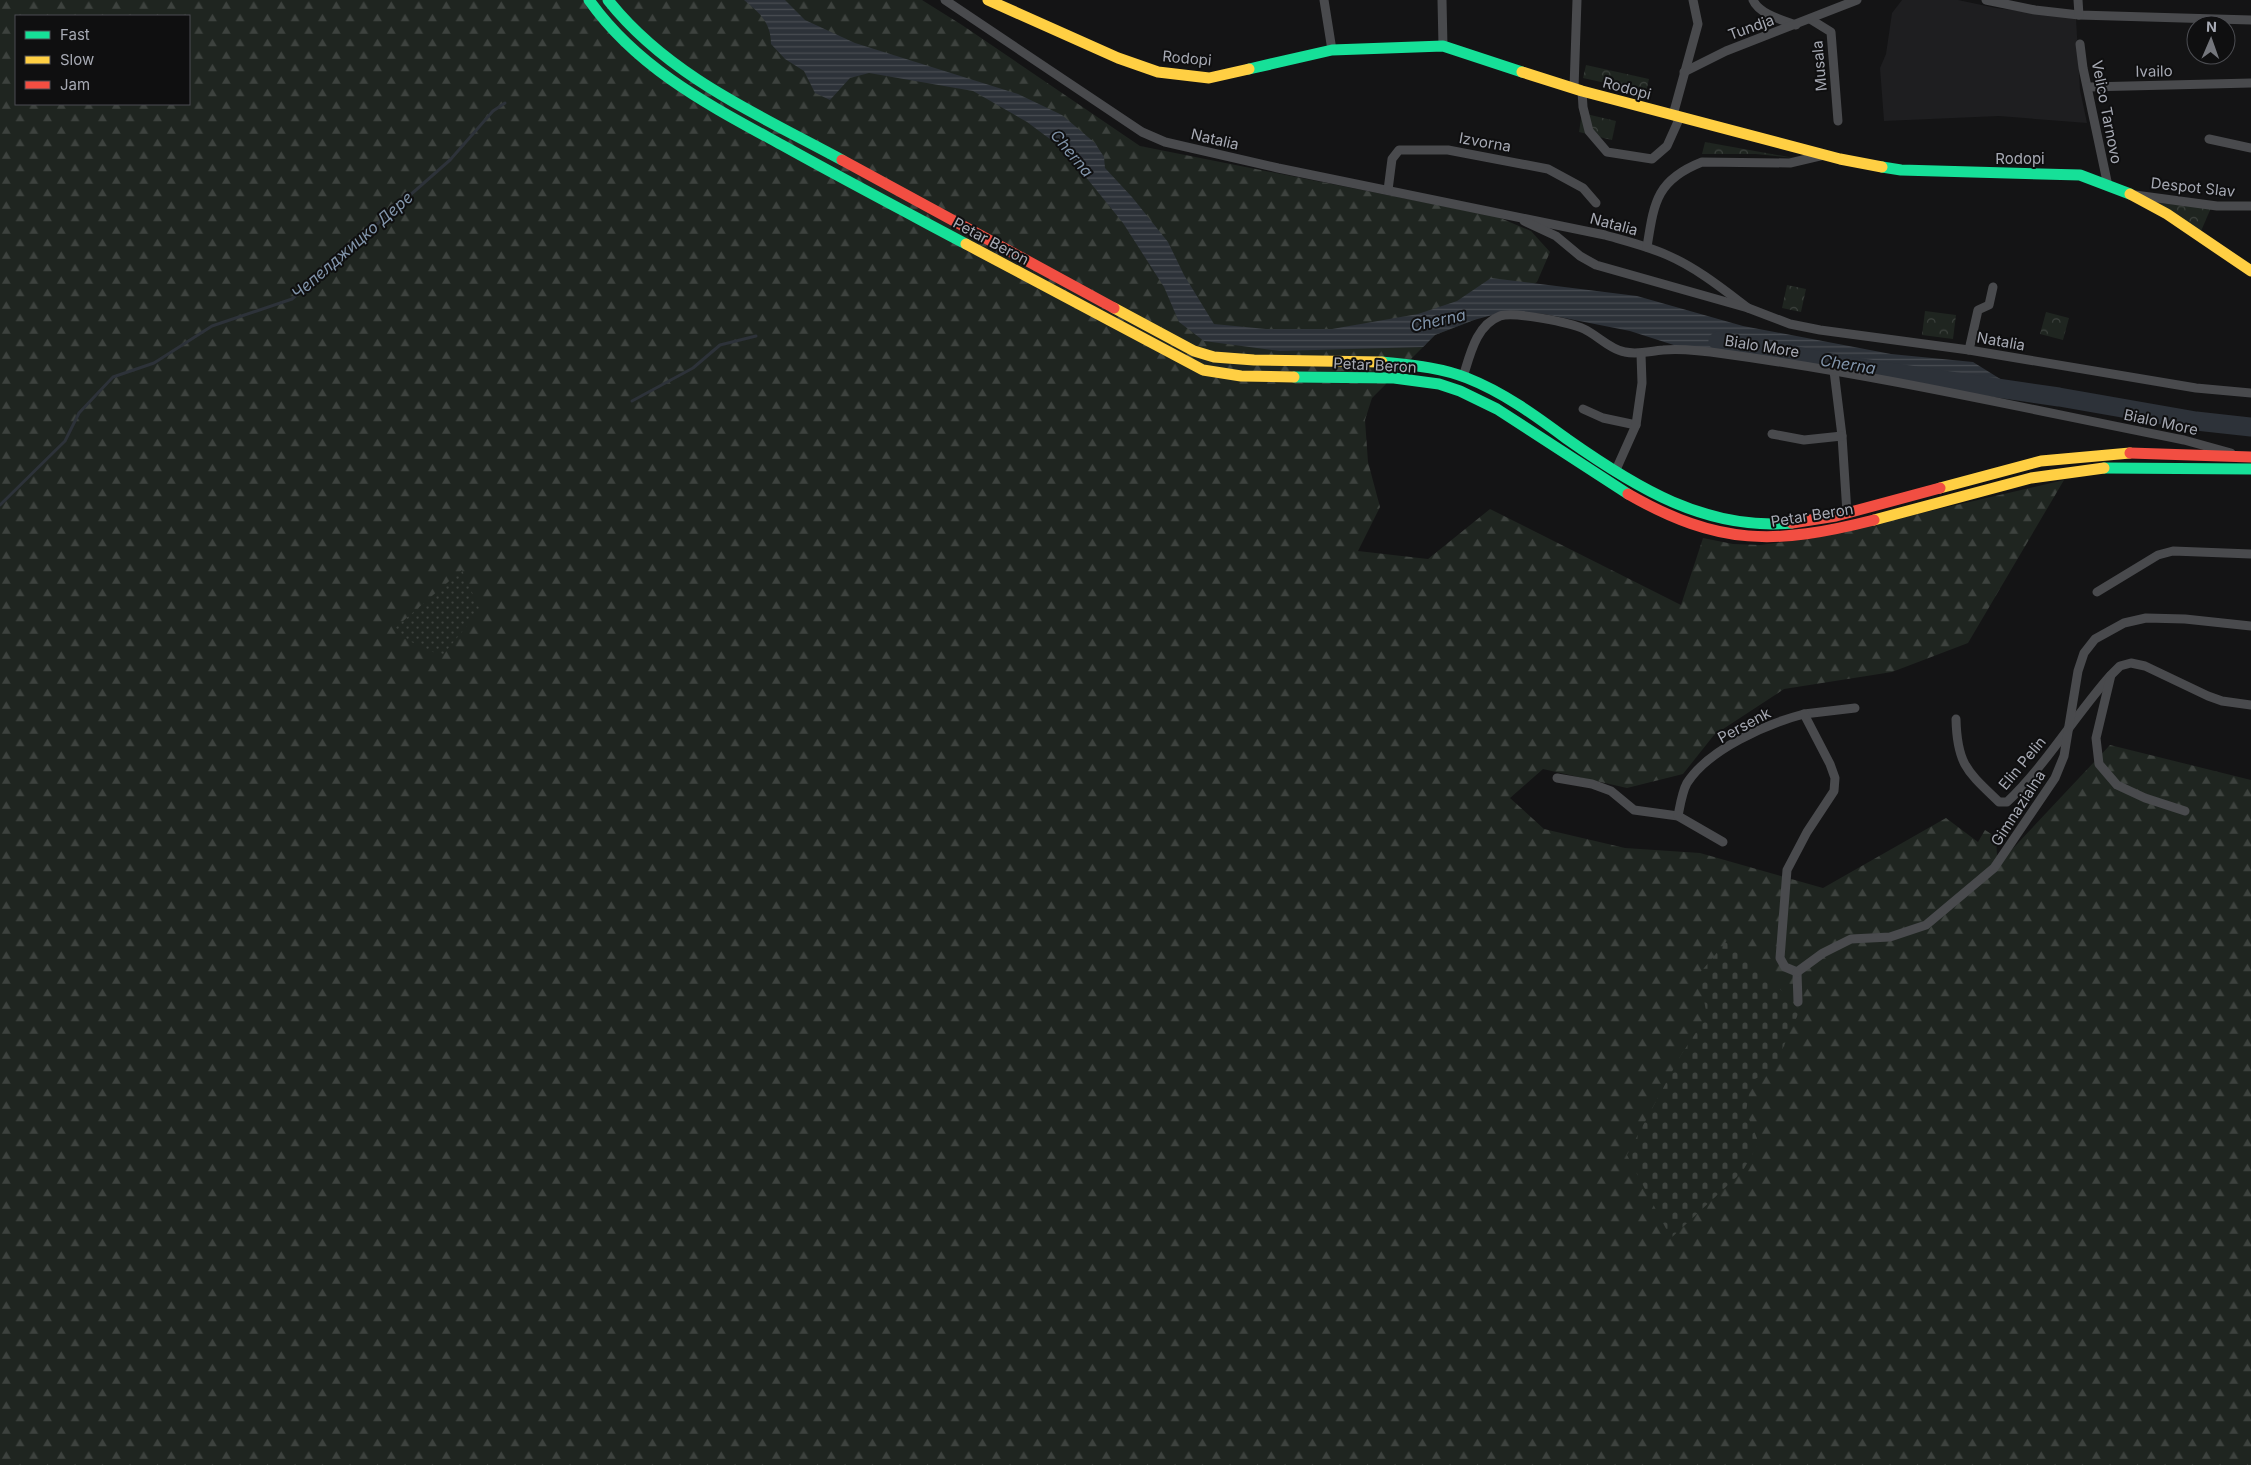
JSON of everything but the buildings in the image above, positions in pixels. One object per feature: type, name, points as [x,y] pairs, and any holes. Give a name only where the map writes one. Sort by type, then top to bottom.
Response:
[{"type":"main road","name":"Petar Beron","points":[[589,0],[606,22],[642,56],[672,80],[703,100],[816,164],[1203,370],[1218,374],[1251,377],[1394,378],[1431,383],[1460,391],[1502,412],[1634,498],[1665,514],[1696,526],[1748,537],[1770,538],[1812,534],[2054,474],[2096,469],[2130,468],[2251,469]]},
{"type":"main road","name":"Petar Beron","points":[[608,0],[641,38],[711,89],[1194,351],[1207,356],[1234,360],[1400,364],[1446,371],[1501,395],[1616,472],[1677,505],[1706,516],[1754,524],[1795,523],[1847,513],[2041,461],[2129,453],[2247,457]]},
{"type":"main road","name":"Rodopi","points":[[988,0],[1118,58],[1158,72],[1181,76],[1209,78],[1332,50],[1442,46],[1578,90],[1840,160],[1902,170],[2080,175],[2132,195],[2167,214],[2251,271]]},
{"type":"main road","points":[[2129,453],[2130,468]]},
{"type":"street","name":"Natalia","points":[[945,0],[1142,132],[1165,142],[1278,168],[1571,227],[1647,247],[1668,255],[1690,267],[1748,308]]},
{"type":"street","points":[[1324,0],[1332,50]]},
{"type":"street","points":[[1442,0],[1442,46]]},
{"type":"street","points":[[1577,0],[1578,90],[1589,131],[1607,152],[1652,159],[1667,146],[1676,116],[1684,72],[1698,24],[1693,0]]},
{"type":"street","points":[[1753,0],[1756,6],[1772,16],[1796,25]]},
{"type":"street","name":"Tundja","points":[[1684,72],[1726,51],[1857,0]]},
{"type":"street","points":[[1986,0],[2035,10],[2079,15],[2251,20]]},
{"type":"street","points":[[2078,0],[2079,15]]},
{"type":"street","name":"Musala","points":[[1810,19],[1831,32],[1838,120]]},
{"type":"street","name":"Velico Tarnovo","points":[[2080,44],[2108,186]]},
{"type":"street","name":"Ivailo","points":[[2088,87],[2251,83]]},
{"type":"street","points":[[2209,139],[2251,148]]},
{"type":"street","name":"Izvorna","points":[[1388,190],[1392,159],[1399,150],[1448,150],[1548,169],[1583,188],[1596,203]]},
{"type":"street","points":[[1647,247],[1654,204],[1672,178],[1693,166],[1702,162],[1790,163],[1824,155]]},
{"type":"street","name":"Despot Slav","points":[[2132,195],[2217,206],[2251,206]]},
{"type":"street","name":"Natalia","points":[[1515,217],[1556,236],[1580,256],[1596,265],[1748,308],[1790,324],[1820,330],[1969,350],[2196,388],[2251,393]]},
{"type":"street","points":[[1969,350],[1978,310],[1990,305],[1993,287]]},
{"type":"street","name":"Bialo More","points":[[1463,377],[1476,338],[1488,325],[1500,316],[1534,317],[1583,328],[1622,352],[1641,354],[1664,350],[1684,350],[1724,354],[1834,372],[2184,440],[2247,457]]},
{"type":"street","points":[[1616,472],[1636,426],[1642,383],[1641,354]]},
{"type":"street","points":[[1834,372],[1842,436],[1847,513]]},
{"type":"street","points":[[1583,409],[1603,418],[1636,426]]},
{"type":"street","points":[[1772,434],[1804,440],[1842,436]]},
{"type":"street","points":[[2097,592],[2158,555],[2174,551],[2251,554]]},
{"type":"street","name":"Gimnazialna","points":[[1797,972],[1823,953],[1851,939],[1890,937],[1926,926],[1994,868],[2055,778],[2064,756],[2078,671],[2084,653],[2095,639],[2124,622],[2146,618],[2185,619],[2251,626]]},
{"type":"street","name":"Elin Pelin","points":[[1956,719],[1959,755],[1968,772],[1998,802],[2007,802],[2023,787],[2084,705],[2120,666],[2131,663],[2145,666],[2208,696],[2222,701],[2251,704]]},
{"type":"street","points":[[2111,675],[2096,738],[2099,764],[2117,785],[2145,798],[2185,811]]},
{"type":"street","name":"Persenk","points":[[1678,816],[1686,784],[1700,769],[1723,750],[1773,723],[1804,714],[1855,708]]},
{"type":"street","points":[[1798,1002],[1797,972],[1785,967],[1780,958],[1787,870],[1807,832],[1834,791],[1835,778],[1830,764],[1804,714]]},
{"type":"street","points":[[1557,778],[1592,784],[1611,791],[1634,810],[1678,816],[1723,842]]},
{"type":"shaded area","points":[[1902,0],[1958,0],[1996,8],[2076,18],[2080,90],[2087,123],[1999,116],[1884,121],[1880,68],[1886,54],[1892,13]]},
{"type":"green space","points":[[0,0],[922,0],[1140,146],[1498,217],[1531,231],[1550,252],[1537,282],[1474,320],[1435,335],[1372,398],[1365,420],[1368,462],[1380,507],[1358,551],[1428,559],[1490,509],[1681,605],[1703,538],[1733,544],[1760,545],[1810,539],[2064,480],[1968,643],[1892,672],[1784,689],[1714,735],[1683,774],[1627,788],[1543,769],[1510,798],[1544,829],[1625,848],[1700,853],[1823,888],[1946,818],[1978,842],[1985,830],[1996,837],[1997,856],[2002,860],[2110,745],[2251,780],[2251,1465],[0,1465]]},
{"type":"green space","points":[[1586,65],[1649,79],[1646,92],[1583,78]]},
{"type":"green space","points":[[1582,113],[1616,121],[1612,140],[1579,132]]},
{"type":"green space","points":[[1705,142],[1794,158],[1756,154],[1702,154]]},
{"type":"green space","points":[[2158,203],[2211,208],[2201,231]]},
{"type":"green space","points":[[1787,285],[1806,289],[1801,312],[1782,308]]},
{"type":"green space","points":[[1925,311],[1956,315],[1953,339],[1922,335]]},
{"type":"green space","points":[[2046,312],[2069,318],[2063,340],[2040,334]]},
{"type":"green space","points":[[462,570],[480,610],[442,656],[407,640],[395,628]]},
{"type":"green space","points":[[1730,937],[1800,1010],[1773,1070],[1751,1081],[1746,1112],[1759,1143],[1742,1172],[1671,1238],[1627,1155],[1681,1055],[1707,1016],[1699,974]]},
{"type":"water","points":[[744,0],[785,0],[805,20],[855,43],[1018,94],[1062,115],[1095,143],[1104,157],[1105,168],[1132,197],[1168,242],[1184,275],[1214,324],[1266,329],[1332,329],[1418,314],[1457,301],[1491,278],[1637,296],[1743,326],[1891,354],[1973,362],[2002,380],[1949,378],[1758,343],[1731,350],[1683,348],[1630,331],[1544,314],[1507,311],[1474,320],[1435,335],[1423,347],[1280,351],[1204,341],[1179,322],[1164,287],[1123,223],[1062,148],[1027,122],[973,91],[869,73],[850,78],[830,100],[815,93],[804,71],[785,59],[771,44],[769,30],[764,19]]},
{"type":"waterway","name":"Чепелджицко Дере","points":[[0,505],[65,441],[79,413],[113,377],[154,363],[212,326],[292,299],[450,160],[493,111],[505,103]]},
{"type":"waterway","points":[[632,401],[693,368],[720,345],[756,336]]},
{"type":"waterway","name":"Cherna","points":[[1718,341],[1848,366],[2059,397],[2196,421],[2251,427]]},
{"type":"traffic: fast","points":[[589,0],[608,24],[652,66],[702,100],[966,244]]},
{"type":"traffic: fast","points":[[608,0],[632,27],[658,51],[716,92],[842,160]]},
{"type":"traffic: fast","points":[[1249,69],[1332,50],[1443,46],[1522,72]]},
{"type":"traffic: fast","points":[[1882,167],[1901,170],[2080,175],[2130,194]]},
{"type":"traffic: fast","points":[[1382,362],[1414,365],[1457,374],[1493,390],[1519,405],[1619,474],[1645,489],[1701,513],[1730,520],[1760,524],[1792,523]]},
{"type":"traffic: fast","points":[[1294,377],[1394,378],[1439,384],[1460,391],[1497,409],[1628,494]]},
{"type":"traffic: fast","points":[[2104,468],[2251,469]]},
{"type":"traffic: slow","points":[[988,0],[1118,58],[1158,72],[1209,78],[1249,69]]},
{"type":"traffic: slow","points":[[1522,72],[1582,91],[1840,159],[1882,167]]},
{"type":"traffic: slow","points":[[2130,194],[2167,214],[2251,271]]},
{"type":"traffic: slow","points":[[966,244],[1203,370],[1241,376],[1294,377]]},
{"type":"traffic: slow","points":[[1114,308],[1194,351],[1214,357],[1254,360],[1382,362]]},
{"type":"traffic: slow","points":[[1940,488],[2041,461],[2130,453]]},
{"type":"traffic: slow","points":[[1874,520],[2031,478],[2104,468]]},
{"type":"traffic: jam","points":[[842,160],[1114,308]]},
{"type":"traffic: jam","points":[[2130,453],[2251,457]]},
{"type":"traffic: jam","points":[[1792,523],[1836,516],[1940,488]]},
{"type":"traffic: jam","points":[[1628,494],[1691,524],[1720,532],[1748,536],[1807,534],[1874,520]]}]
